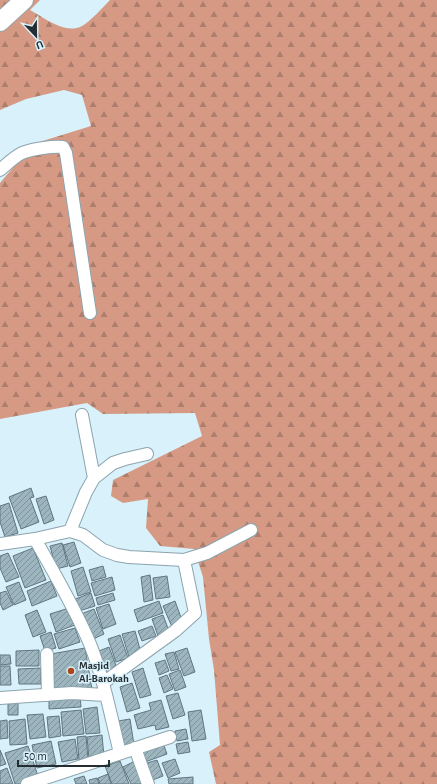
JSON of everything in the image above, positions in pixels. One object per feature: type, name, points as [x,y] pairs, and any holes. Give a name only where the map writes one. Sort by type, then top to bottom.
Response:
[{"type":"main road","points":[[0,22],[24,0]]},
{"type":"street","points":[[0,170],[13,158],[24,152],[63,147],[66,153],[90,313]]},
{"type":"street","points":[[82,415],[94,478]]},
{"type":"street","points":[[70,531],[86,492],[94,478],[114,463],[147,454]]},
{"type":"street","points":[[0,544],[35,539],[70,531],[83,536],[103,550],[123,557],[184,560],[207,553],[251,530]]},
{"type":"street","points":[[35,539],[90,644],[103,683],[120,753]]},
{"type":"street","points":[[103,683],[175,631],[195,613],[184,560]]},
{"type":"street","points":[[47,654],[48,695]]},
{"type":"street","points":[[0,698],[72,693],[106,695]]},
{"type":"street","points":[[27,784],[170,737]]},
{"type":"street","points":[[135,748],[148,784]]},
{"type":"green space","points":[[0,0],[40,0],[30,10],[62,27],[76,28],[82,26],[93,18],[110,0],[437,0],[437,784],[216,784],[209,752],[220,745],[214,670],[209,639],[203,577],[194,549],[160,546],[146,528],[148,499],[123,503],[111,496],[113,480],[202,436],[195,413],[103,414],[87,403],[0,419],[0,183],[33,144],[91,126],[82,95],[64,90],[26,99],[0,110]]},
{"type":"building","points":[[31,488],[34,497],[30,498],[39,522],[21,529],[9,497]]},
{"type":"building","points":[[46,496],[54,520],[44,524],[36,499]]},
{"type":"building","points":[[9,503],[18,533],[5,537],[0,522],[0,506]]},
{"type":"building","points":[[74,542],[81,563],[70,567],[63,545]]},
{"type":"building","points":[[62,543],[68,566],[56,569],[50,546]]},
{"type":"building","points":[[33,548],[46,580],[25,588],[13,556]]},
{"type":"building","points":[[8,553],[19,577],[6,582],[0,568],[0,556]]},
{"type":"building","points":[[103,566],[106,577],[92,581],[89,570]]},
{"type":"building","points":[[83,567],[91,592],[78,596],[71,571]]},
{"type":"building","points":[[150,575],[153,600],[144,602],[141,577]]},
{"type":"building","points":[[167,576],[170,597],[156,599],[153,578]]},
{"type":"building","points":[[112,577],[115,590],[95,596],[91,583]]},
{"type":"building","points":[[51,581],[57,596],[32,606],[27,591]]},
{"type":"building","points":[[19,582],[26,600],[14,605],[6,587]]},
{"type":"building","points":[[6,591],[13,605],[3,610],[0,603],[0,593]]},
{"type":"building","points":[[91,593],[95,606],[76,612],[70,601]]},
{"type":"building","points":[[113,593],[115,600],[98,605],[96,598]]},
{"type":"building","points":[[159,601],[163,613],[138,622],[134,610]]},
{"type":"building","points":[[175,601],[183,623],[172,627],[163,606]]},
{"type":"building","points":[[109,604],[116,624],[103,629],[96,608]]},
{"type":"building","points":[[69,608],[75,625],[56,632],[50,614]]},
{"type":"building","points":[[94,609],[104,634],[91,640],[81,614]]},
{"type":"building","points":[[37,610],[46,632],[33,637],[25,615]]},
{"type":"building","points":[[163,615],[169,631],[158,636],[152,619]]},
{"type":"building","points":[[152,626],[156,636],[142,641],[138,631]]},
{"type":"building","points":[[75,628],[80,642],[59,649],[54,634]]},
{"type":"building","points":[[135,631],[141,653],[129,657],[122,634]]},
{"type":"building","points":[[51,632],[56,648],[45,651],[40,636]]},
{"type":"building","points":[[120,635],[128,658],[116,662],[108,639]]},
{"type":"building","points":[[109,647],[117,668],[107,673],[99,651]]},
{"type":"building","name":"Masjid Al-Barokah","points":[[85,648],[92,689],[54,688],[51,654]]},
{"type":"building","points":[[187,648],[195,672],[184,676],[175,652]]},
{"type":"building","points":[[39,650],[39,666],[16,666],[16,651]]},
{"type":"building","points":[[174,652],[179,669],[171,671],[165,654]]},
{"type":"building","points":[[0,655],[10,655],[11,664],[0,665]]},
{"type":"building","points":[[165,660],[169,671],[159,675],[155,663]]},
{"type":"building","points":[[0,666],[10,666],[11,685],[0,685]]},
{"type":"building","points":[[41,668],[41,684],[19,684],[18,669]]},
{"type":"building","points":[[143,668],[151,695],[140,698],[132,672]]},
{"type":"building","points":[[180,670],[186,687],[175,691],[169,674]]},
{"type":"building","points":[[167,675],[173,689],[164,693],[159,678]]},
{"type":"building","points":[[132,683],[140,708],[127,712],[120,687]]},
{"type":"building","points":[[178,693],[185,715],[173,719],[166,696]]},
{"type":"building","points":[[80,696],[81,707],[49,709],[49,697]]},
{"type":"building","points":[[18,700],[18,715],[8,715],[8,701]]},
{"type":"building","points":[[161,700],[169,727],[156,730],[155,725],[138,729],[134,715],[151,710],[149,703]]},
{"type":"building","points":[[97,707],[100,733],[86,734],[83,709]]},
{"type":"building","points":[[81,710],[84,734],[63,736],[61,712]]},
{"type":"building","points":[[201,710],[206,739],[192,741],[188,712]]},
{"type":"building","points":[[43,714],[46,737],[30,739],[27,715]]},
{"type":"building","points":[[59,716],[61,736],[49,738],[47,717]]},
{"type":"building","points":[[25,719],[27,744],[10,745],[9,721]]},
{"type":"building","points":[[130,719],[134,745],[122,747],[118,721]]},
{"type":"building","points":[[7,720],[8,738],[0,739],[0,721]]},
{"type":"building","points":[[186,729],[188,739],[177,741],[175,731]]},
{"type":"building","points":[[102,735],[104,757],[89,759],[87,737]]},
{"type":"building","points":[[86,736],[88,759],[79,760],[77,737]]},
{"type":"building","points":[[75,739],[78,759],[62,762],[58,742]]},
{"type":"building","points":[[51,741],[56,764],[37,768],[32,745]]},
{"type":"building","points":[[188,742],[190,752],[178,754],[176,744]]},
{"type":"building","points":[[163,743],[167,754],[145,762],[141,751]]},
{"type":"building","points":[[28,746],[39,779],[21,784],[15,784],[5,753]]},
{"type":"building","points":[[0,750],[6,764],[0,766]]},
{"type":"building","points":[[175,759],[180,773],[168,778],[162,763]]},
{"type":"building","points":[[157,760],[163,776],[150,781],[144,764]]},
{"type":"building","points":[[120,761],[129,784],[112,784],[105,766]]},
{"type":"building","points":[[135,761],[142,784],[131,784],[123,767]]},
{"type":"building","points":[[7,768],[13,784],[0,784],[0,771]]},
{"type":"building","points":[[108,774],[111,784],[100,784],[98,778]]},
{"type":"building","points":[[84,776],[87,784],[76,784],[74,779]]},
{"type":"building","points":[[193,777],[193,784],[169,784],[168,779]]},
{"type":"building","points":[[97,778],[99,784],[90,784],[89,780]]},
{"type":"place","name":"Masjid Al-Barokah","points":[[71,671]]}]
